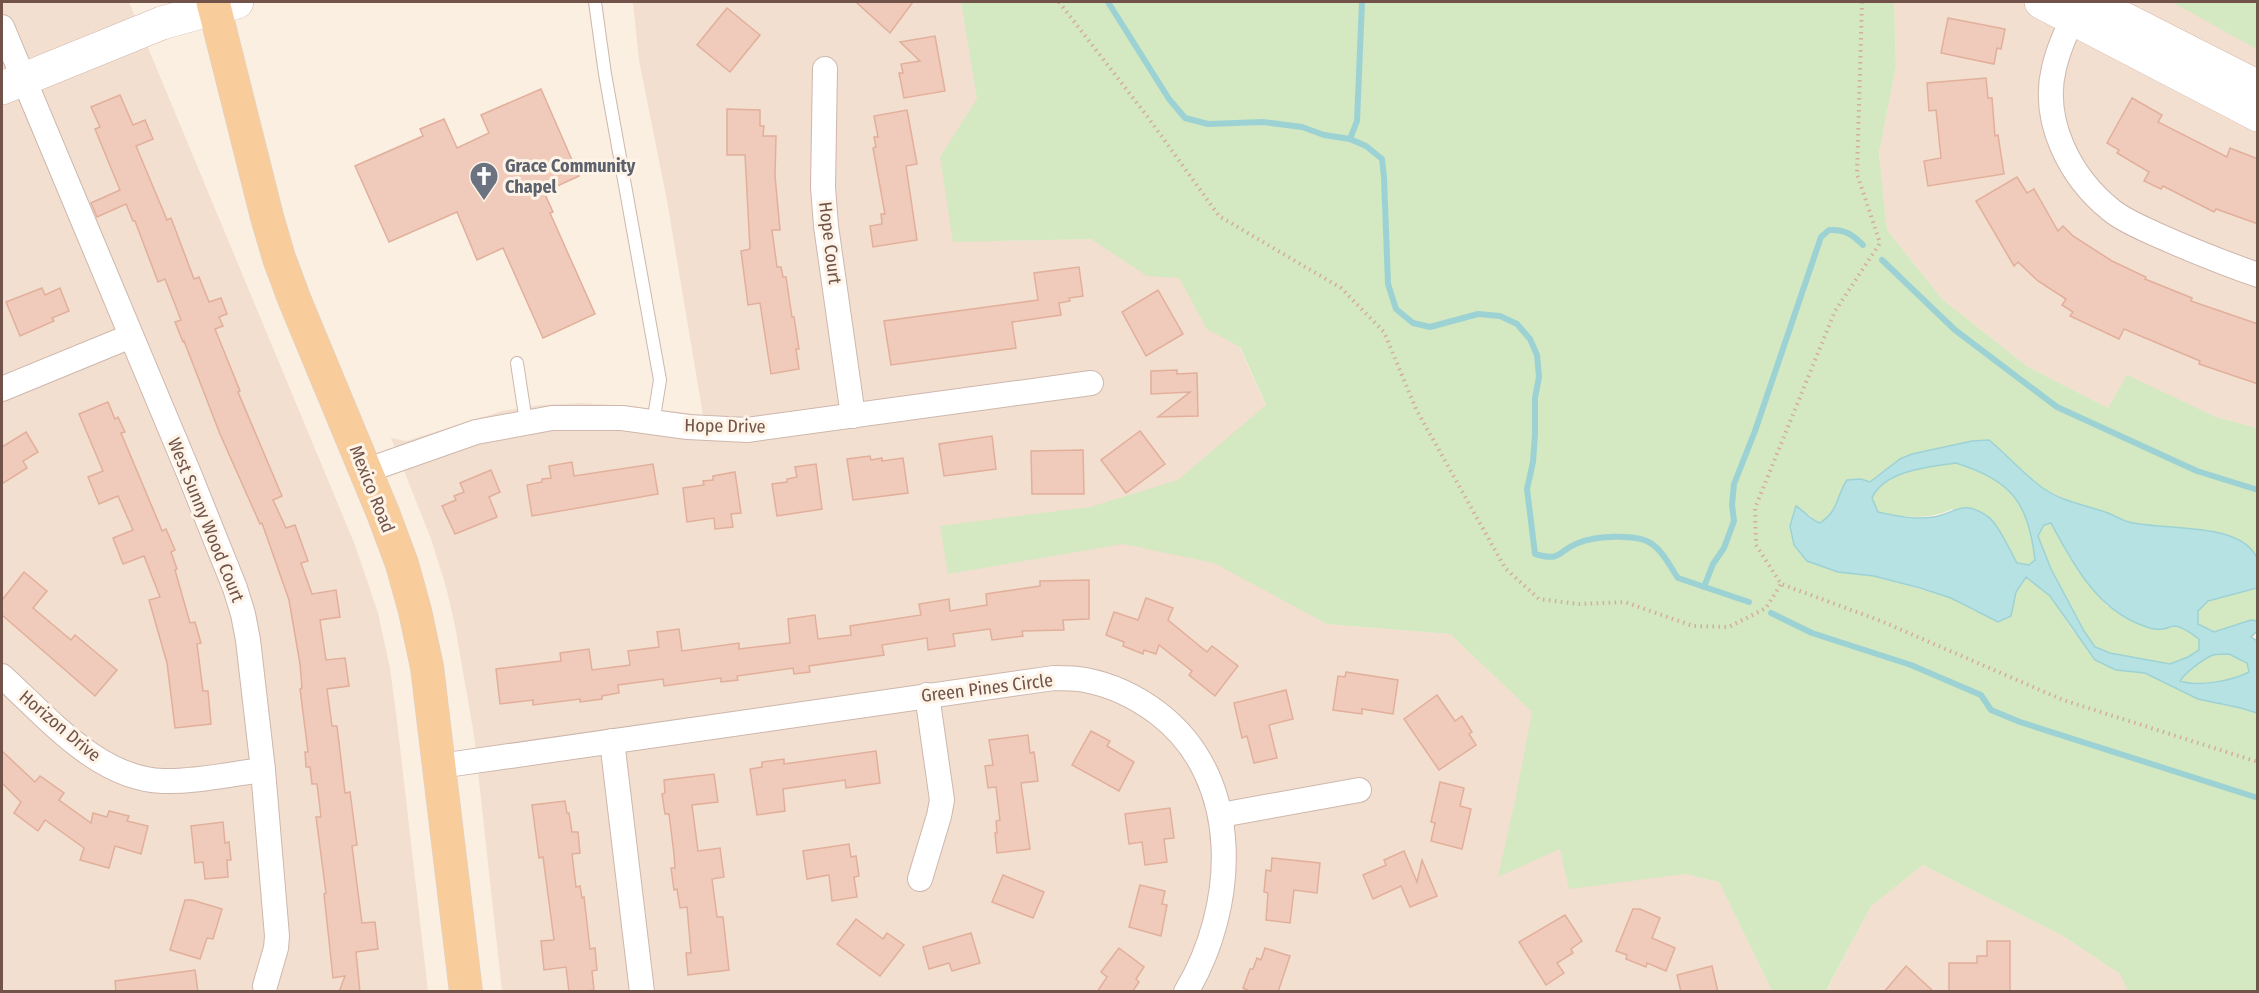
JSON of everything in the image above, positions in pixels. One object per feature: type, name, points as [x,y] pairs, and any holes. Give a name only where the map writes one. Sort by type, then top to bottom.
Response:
[{"type":"main road","name":"Mexico Road","points":[[221,3],[267,218],[279,258],[402,564],[415,611],[428,667],[466,992]]},
{"type":"street","points":[[2041,2],[2082,7],[2258,87]]},
{"type":"street","points":[[12,83],[162,23],[221,3]]},
{"type":"street","points":[[2082,7],[2258,115]]},
{"type":"street","points":[[2082,7],[2059,51],[2053,70],[2051,92],[2053,116],[2061,144],[2077,174],[2090,191],[2112,211],[2138,226],[2217,260],[2258,274]]},
{"type":"street","name":"West Sunny Wood Court","points":[[2,27],[12,83],[131,336],[222,556],[243,614],[263,770],[277,936],[276,948],[265,986]]},
{"type":"street","name":"Hope Court","points":[[825,69],[823,187],[826,226],[853,416]]},
{"type":"street","points":[[2,389],[131,336]]},
{"type":"street","name":"Hope Drive","points":[[365,471],[476,432],[552,418],[622,418],[717,430],[747,430],[1091,383]]},
{"type":"street","name":"Horizon Drive","points":[[2,676],[81,748],[122,773],[162,781],[263,770]]},
{"type":"street","name":"Green Pines Circle","points":[[440,766],[1054,678],[1085,680],[1116,689],[1146,704],[1171,723],[1189,743],[1206,770],[1221,815],[1224,860],[1221,893],[1204,957],[1186,992]]},
{"type":"street","points":[[920,879],[942,800],[927,695]]},
{"type":"street","points":[[612,741],[642,992]]},
{"type":"street","points":[[1221,815],[1359,790]]},
{"type":"lane","points":[[595,2],[605,74],[660,380],[652,423]]},
{"type":"lane","points":[[517,363],[526,422]]},
{"type":"path","points":[[1059,2],[1147,116],[1219,216],[1341,288],[1384,332],[1416,409],[1505,568],[1539,599],[1579,604],[1626,602],[1693,626],[1729,627],[1766,608],[1781,584]]},
{"type":"path","points":[[1862,2],[1857,174],[1880,243],[1835,312],[1755,508],[1756,545],[1781,584],[1881,621],[2063,700],[2258,762]]},
{"type":"shaded area","points":[[2,2],[129,2],[355,545],[378,613],[390,668],[428,991],[2,992]]},
{"type":"shaded area","points":[[633,2],[961,2],[1001,241],[1091,239],[1202,264],[1266,406],[1222,543],[1327,624],[1450,634],[1532,712],[1685,874],[1719,882],[1772,991],[502,991],[474,735],[455,626],[431,539],[391,438],[406,441],[502,411],[541,405],[582,403],[703,415],[667,201],[639,60]]},
{"type":"shaded area","points":[[1894,2],[2257,2],[2257,428],[2216,417],[2127,376],[2108,408],[2028,367],[1943,300],[1887,230],[1879,153],[1896,66]]},
{"type":"shaded area","points":[[1923,865],[2063,936],[2120,974],[2238,992],[1826,992],[1871,906]]},
{"type":"green space","points":[[961,2],[1894,2],[1896,66],[1879,153],[1887,230],[1943,300],[2028,367],[2108,408],[2127,375],[2216,417],[2257,428],[2257,558],[2255,554],[2152,525],[2129,522],[2079,505],[2042,488],[1989,440],[1960,444],[1927,454],[1896,467],[1870,482],[1861,479],[1840,491],[1836,508],[1820,523],[1814,521],[1809,514],[1794,545],[1807,561],[1838,572],[1874,576],[1951,598],[1974,611],[2011,616],[2016,592],[2026,577],[2050,596],[2073,631],[2116,670],[2145,673],[2168,684],[2257,713],[2257,991],[2128,991],[2120,974],[2063,936],[1923,865],[1871,906],[1826,991],[1772,991],[1719,882],[1685,874],[1569,889],[1560,849],[1498,877],[1532,712],[1450,634],[1327,624],[1214,563],[1123,544],[948,574],[940,526],[1090,507],[1178,480],[1266,405],[1240,347],[1207,329],[1179,278],[1147,276],[1091,239],[953,242],[940,157],[977,99]]},
{"type":"green space","points":[[2172,2],[2257,2],[2257,49],[2251,46]]},
{"type":"green space","points":[[1956,463],[1975,470],[2004,486],[2022,508],[2028,523],[2035,560],[2029,565],[2017,563],[2000,534],[1952,509],[1924,517],[1878,512],[1872,498],[1887,481],[1921,468]]},
{"type":"green space","points":[[2051,523],[2075,565],[2107,606],[2164,629],[2174,627],[2182,629],[2199,639],[2200,650],[2170,664],[2110,653],[2095,647],[2051,569],[2038,536],[2044,525]]},
{"type":"green space","points":[[2257,588],[2257,621],[2251,620],[2214,632],[2198,624],[2198,611],[2208,601]]},
{"type":"green space","points":[[2229,654],[2248,663],[2249,672],[2215,682],[2180,681],[2190,670],[2209,657]]},
{"type":"water","points":[[1989,440],[2040,486],[2064,499],[2129,522],[2218,533],[2235,538],[2248,546],[2257,558],[2257,588],[2208,601],[2198,611],[2198,624],[2214,632],[2251,620],[2257,621],[2257,631],[2251,637],[2257,641],[2257,713],[2198,699],[2145,673],[2116,670],[2095,660],[2050,596],[2026,577],[2016,592],[2011,616],[1998,622],[1951,598],[1920,588],[1874,576],[1838,572],[1807,561],[1794,545],[1790,526],[1796,506],[1820,523],[1831,513],[1847,480],[1861,479],[1870,482],[1900,459],[1912,454],[1972,441]],"holes":[[[1956,463],[1991,478],[2004,486],[2014,497],[2028,523],[2032,540],[2035,560],[2029,565],[2017,563],[1991,520],[1971,508],[1927,518],[1878,512],[1872,498],[1887,481],[1921,468]],[[2051,523],[2088,584],[2113,609],[2127,619],[2155,629],[2175,626],[2185,629],[2199,639],[2199,650],[2170,664],[2110,653],[2095,647],[2051,569],[2038,536],[2044,525]],[[2229,654],[2247,663],[2249,672],[2215,682],[2180,681],[2190,670],[2215,655]]]},
{"type":"building","points":[[856,2],[913,2],[890,33]]},
{"type":"building","points":[[727,8],[760,35],[730,72],[697,45]]},
{"type":"building","points":[[1948,18],[2005,29],[2001,49],[1997,48],[1994,64],[1941,53]]},
{"type":"building","points":[[935,36],[945,91],[904,98],[899,73],[903,73],[901,64],[920,61],[900,42]]},
{"type":"building","points":[[1986,78],[1988,98],[1992,98],[1995,136],[1998,135],[2004,174],[1928,186],[1924,161],[1941,158],[1936,110],[1929,111],[1927,83]]},
{"type":"building","points":[[541,89],[579,176],[544,192],[553,212],[550,213],[595,314],[543,338],[503,248],[477,260],[457,212],[389,242],[355,166],[423,136],[420,129],[444,119],[457,148],[489,133],[481,115]]},
{"type":"building","points":[[120,95],[133,125],[145,120],[153,139],[136,146],[167,220],[171,218],[194,279],[199,277],[209,302],[221,298],[227,314],[219,317],[223,326],[215,329],[240,391],[238,392],[282,496],[273,500],[286,528],[295,525],[308,561],[301,563],[312,594],[336,590],[340,617],[320,620],[326,660],[345,658],[349,686],[327,689],[332,726],[337,726],[345,793],[350,792],[357,845],[352,846],[362,923],[375,922],[378,949],[356,952],[360,992],[339,992],[345,976],[333,978],[324,894],[326,893],[316,817],[321,817],[317,784],[312,784],[310,767],[306,767],[305,752],[308,752],[300,689],[302,688],[300,664],[289,600],[262,523],[260,524],[220,434],[175,322],[181,320],[165,279],[158,282],[135,221],[126,204],[97,217],[91,203],[120,190],[95,129],[100,127],[91,107]]},
{"type":"building","points":[[2132,98],[2162,115],[2158,122],[2227,157],[2230,148],[2258,159],[2258,224],[2216,209],[2214,212],[2163,186],[2161,189],[2144,181],[2149,172],[2117,153],[2119,150],[2107,143]]},
{"type":"building","points":[[727,109],[760,110],[760,126],[764,126],[763,136],[776,136],[775,176],[780,230],[772,230],[777,267],[781,267],[783,277],[786,277],[792,317],[794,317],[799,349],[796,349],[799,369],[771,374],[760,303],[748,305],[741,251],[750,249],[745,155],[727,155]]},
{"type":"building","points":[[907,110],[917,164],[906,166],[917,240],[873,247],[870,226],[882,224],[881,214],[885,214],[873,148],[876,147],[874,137],[878,137],[874,116]]},
{"type":"building","points":[[2017,177],[2027,193],[2034,189],[2058,231],[2063,226],[2073,236],[2112,261],[2146,277],[2145,279],[2192,298],[2191,301],[2258,324],[2258,384],[2199,364],[2200,361],[2124,329],[2119,339],[2070,316],[2073,312],[2062,305],[2066,299],[2038,281],[2018,262],[2014,266],[1976,201]]},
{"type":"building","points":[[1079,267],[1083,296],[1069,298],[1070,301],[1059,303],[1061,315],[1012,322],[1016,348],[891,365],[884,321],[1038,300],[1034,273]]},
{"type":"building","points":[[42,288],[45,295],[60,288],[69,311],[52,318],[54,321],[20,336],[6,302]]},
{"type":"building","points":[[1158,290],[1183,334],[1146,356],[1122,312]]},
{"type":"building","points":[[1177,370],[1177,374],[1197,373],[1198,416],[1158,417],[1190,392],[1151,394],[1151,371]]},
{"type":"building","points":[[108,402],[115,419],[118,417],[125,432],[121,433],[162,531],[166,529],[175,550],[171,552],[177,569],[175,570],[190,623],[195,622],[201,643],[197,644],[203,691],[208,691],[211,724],[175,728],[167,663],[149,600],[160,597],[144,556],[123,564],[113,538],[133,530],[118,496],[99,504],[88,477],[103,471],[79,414]]},
{"type":"building","points":[[1140,431],[1165,464],[1126,493],[1101,460]]},
{"type":"building","points":[[26,432],[38,452],[23,461],[27,468],[2,484],[2,447]]},
{"type":"building","points":[[992,436],[996,469],[944,476],[939,444]]},
{"type":"building","points":[[1083,450],[1084,494],[1032,494],[1031,451]]},
{"type":"building","points":[[870,456],[871,460],[882,458],[882,461],[903,458],[908,493],[853,500],[847,459]]},
{"type":"building","points":[[572,462],[574,476],[653,464],[658,494],[532,516],[527,485],[551,478],[549,466]]},
{"type":"building","points":[[816,464],[822,509],[777,516],[772,484],[787,482],[787,479],[797,477],[795,467]]},
{"type":"building","points":[[491,470],[500,492],[489,497],[497,517],[455,534],[442,506],[456,500],[454,496],[464,492],[460,483]]},
{"type":"building","points":[[735,472],[741,513],[731,514],[733,527],[715,529],[714,518],[687,522],[683,488],[704,485],[703,481],[713,480],[713,476]]},
{"type":"building","points":[[24,572],[47,591],[33,608],[71,640],[75,635],[117,670],[95,696],[2,615],[2,600]]},
{"type":"building","points":[[1089,580],[1089,619],[1063,620],[1064,630],[1022,631],[1023,636],[992,640],[990,629],[953,634],[955,646],[928,650],[927,638],[882,645],[884,655],[809,666],[810,672],[794,674],[793,668],[737,676],[738,680],[721,682],[721,678],[664,686],[663,679],[618,685],[619,693],[602,696],[602,699],[580,702],[580,699],[533,705],[533,700],[500,704],[496,669],[561,661],[560,653],[589,649],[592,670],[630,665],[628,651],[659,647],[657,632],[679,629],[682,651],[739,643],[739,649],[790,643],[788,619],[815,615],[818,639],[851,635],[850,626],[921,615],[919,604],[949,599],[950,611],[987,605],[986,594],[1040,586],[1040,581]]},
{"type":"building","points":[[1146,598],[1173,608],[1168,620],[1207,652],[1212,646],[1238,666],[1215,696],[1189,675],[1192,671],[1159,645],[1156,654],[1144,650],[1143,654],[1123,646],[1124,642],[1106,635],[1114,612],[1138,620]]},
{"type":"building","points":[[1346,672],[1398,680],[1393,714],[1362,709],[1362,714],[1333,710],[1338,676],[1345,677]]},
{"type":"building","points":[[1286,690],[1293,719],[1269,725],[1277,758],[1254,763],[1247,736],[1242,738],[1234,703]]},
{"type":"building","points":[[1437,695],[1455,721],[1462,716],[1472,732],[1469,734],[1476,745],[1439,770],[1404,719]]},
{"type":"building","points":[[1091,731],[1110,741],[1107,746],[1134,762],[1119,791],[1072,765]]},
{"type":"building","points":[[1028,735],[1030,753],[1034,752],[1038,781],[1021,783],[1030,849],[997,853],[996,821],[1000,820],[996,787],[988,788],[985,766],[993,765],[989,740]]},
{"type":"building","points":[[2,751],[35,782],[40,776],[64,793],[59,800],[91,823],[93,813],[107,817],[109,811],[129,816],[127,821],[148,826],[141,854],[115,846],[109,868],[80,860],[84,848],[45,820],[38,831],[14,813],[21,802],[2,783]]},
{"type":"building","points":[[876,751],[880,783],[846,788],[845,780],[783,789],[785,811],[757,815],[750,769],[762,767],[762,762],[784,759],[784,764]]},
{"type":"building","points":[[714,774],[718,802],[692,805],[698,851],[720,848],[724,877],[712,879],[717,917],[723,917],[729,970],[688,975],[686,953],[691,953],[687,907],[680,908],[677,889],[674,890],[671,868],[675,868],[669,814],[665,814],[662,794],[665,793],[664,780]]},
{"type":"building","points":[[1440,782],[1464,788],[1460,806],[1471,809],[1462,849],[1431,841],[1435,823],[1431,822]]},
{"type":"building","points":[[565,801],[572,832],[578,832],[580,853],[572,854],[576,887],[580,886],[582,898],[584,897],[590,949],[595,948],[597,970],[592,971],[594,990],[577,992],[569,992],[566,967],[544,970],[541,941],[554,940],[543,857],[539,858],[532,805]]},
{"type":"building","points":[[1170,808],[1174,838],[1164,839],[1167,862],[1145,865],[1142,842],[1129,844],[1125,814]]},
{"type":"building","points":[[223,822],[225,843],[229,842],[231,860],[227,860],[228,877],[205,879],[203,862],[195,863],[191,826]]},
{"type":"building","points":[[849,844],[851,857],[856,856],[859,876],[854,877],[857,897],[832,901],[829,875],[807,879],[803,851]]},
{"type":"building","points":[[1404,851],[1417,882],[1422,860],[1437,896],[1410,907],[1401,886],[1373,899],[1363,875],[1386,865],[1384,860]]},
{"type":"building","points":[[1272,858],[1320,863],[1317,893],[1294,890],[1290,923],[1266,920],[1268,893],[1264,892],[1266,870],[1271,871]]},
{"type":"building","points":[[1003,875],[1044,892],[1033,918],[992,902]]},
{"type":"building","points":[[1140,885],[1165,891],[1162,904],[1167,905],[1161,936],[1129,927]]},
{"type":"building","points":[[185,900],[222,909],[213,939],[207,938],[200,959],[170,950]]},
{"type":"building","points":[[1633,909],[1640,909],[1660,918],[1652,938],[1675,948],[1666,971],[1647,963],[1646,967],[1626,959],[1627,955],[1616,951]]},
{"type":"building","points":[[1565,915],[1582,941],[1571,949],[1573,953],[1557,963],[1564,973],[1546,985],[1519,942]]},
{"type":"building","points":[[856,919],[883,939],[887,933],[904,945],[880,976],[837,944]]},
{"type":"building","points":[[971,933],[980,963],[952,971],[949,963],[929,969],[923,947]]},
{"type":"building","points":[[1987,941],[2010,941],[2010,992],[1949,992],[1949,963],[1977,963],[1977,956],[1987,956]]},
{"type":"building","points":[[1119,948],[1144,967],[1136,979],[1139,982],[1132,992],[1097,992],[1107,977],[1101,972]]},
{"type":"building","points":[[1265,948],[1290,956],[1278,992],[1252,992],[1243,988],[1250,969],[1253,969],[1257,958],[1261,960]]},
{"type":"building","points":[[1712,966],[1718,992],[1681,992],[1677,975]]},
{"type":"building","points":[[1906,966],[1934,992],[1884,992]]},
{"type":"building","points":[[195,970],[198,992],[116,992],[115,981]]},
{"type":"waterway","points":[[1108,2],[1169,99],[1185,118],[1208,124],[1263,122],[1302,127],[1324,135],[1350,139],[1366,146],[1382,159],[1388,284],[1396,309],[1413,323],[1430,327],[1478,314],[1500,316],[1517,324],[1530,339],[1537,355],[1539,377],[1535,398],[1533,462],[1527,489],[1535,554],[1551,557],[1585,541],[1616,537],[1636,538],[1656,547],[1678,578],[1749,602]]},
{"type":"waterway","points":[[1350,139],[1357,121],[1362,2]]},
{"type":"waterway","points":[[1704,587],[1713,564],[1724,548],[1734,521],[1732,505],[1734,484],[1755,431],[1821,237],[1829,230],[1839,230],[1851,235],[1863,245]]},
{"type":"waterway","points":[[1882,260],[1955,330],[2057,407],[2197,471],[2258,490]]},
{"type":"waterway","points":[[1771,613],[1812,633],[1911,665],[1981,695],[1991,710],[2020,722],[2258,798]]},
{"type":"place","name":"Grace Community Chapel","points":[[484,202]]}]
